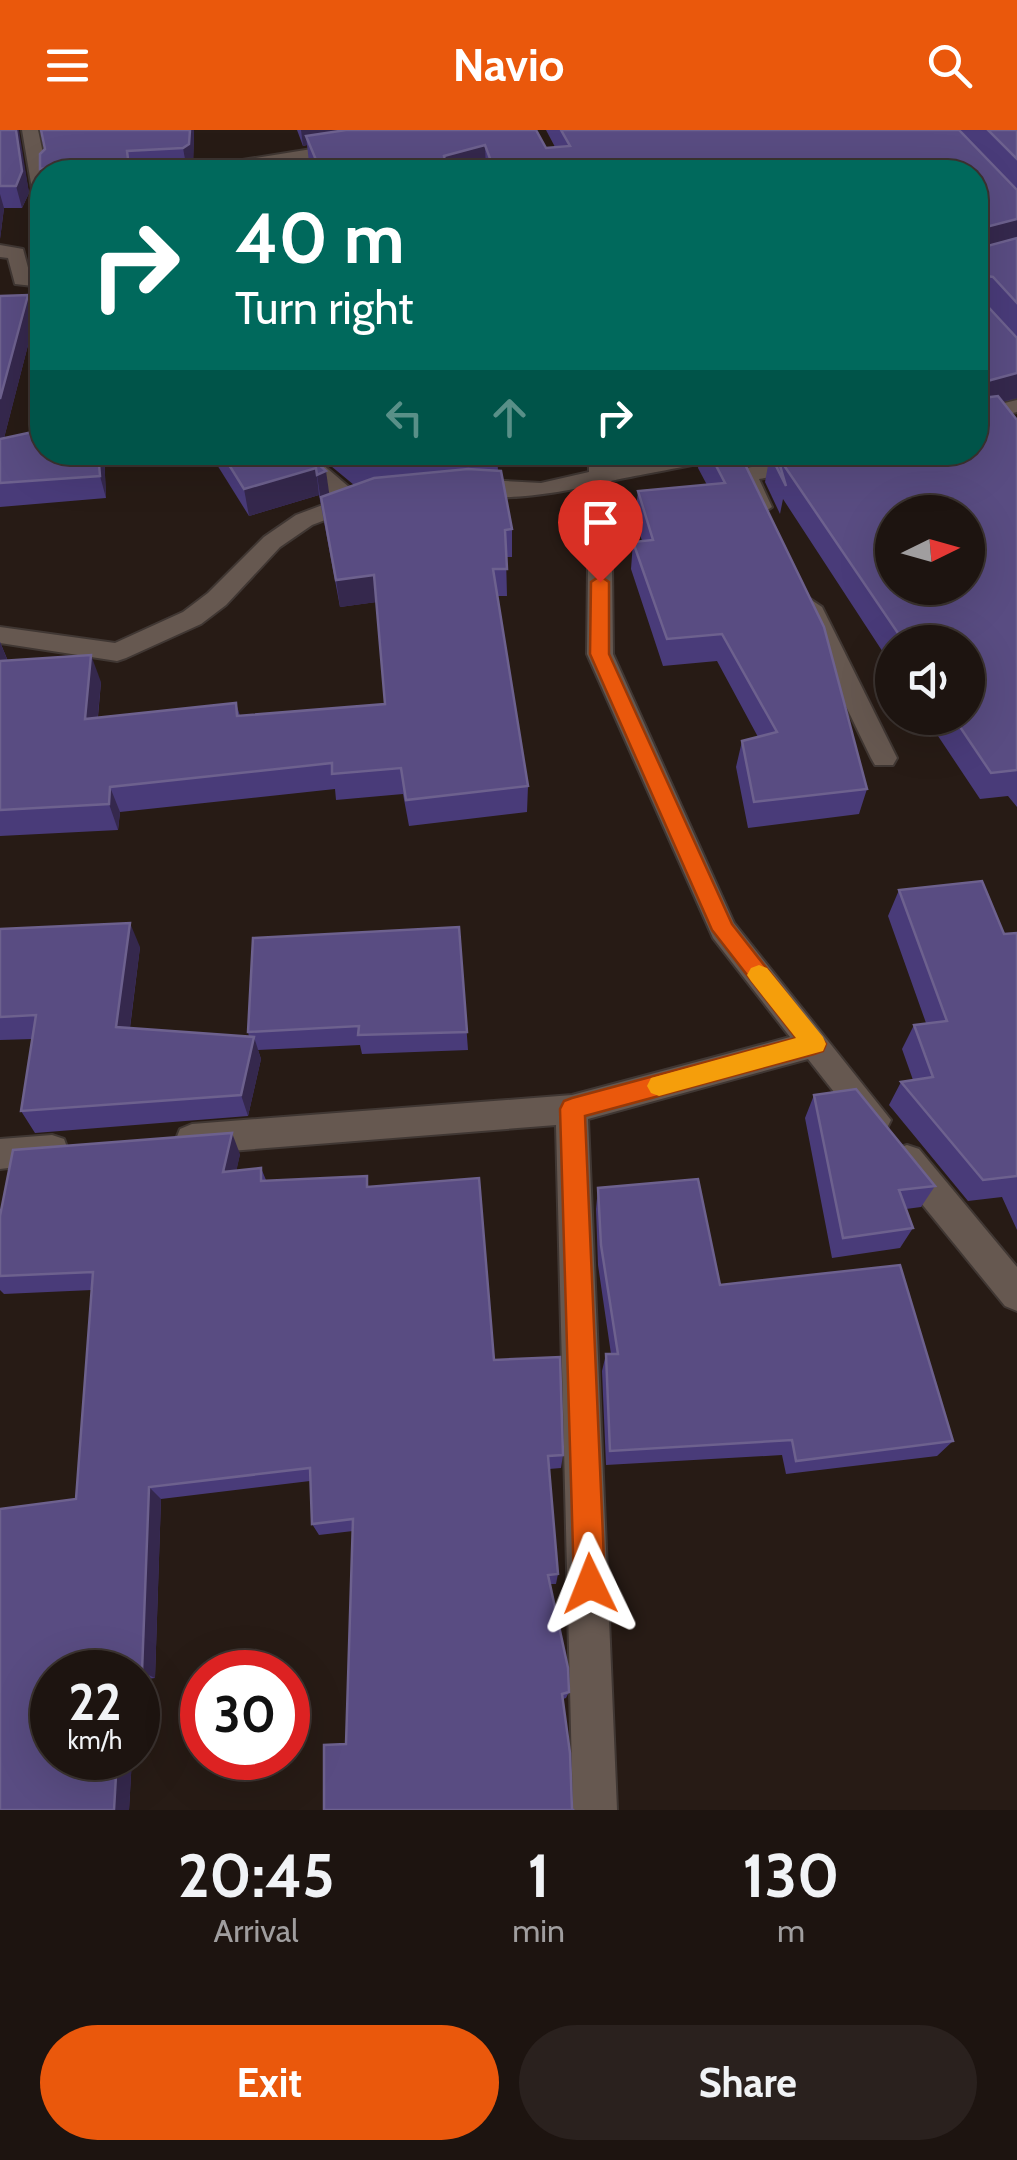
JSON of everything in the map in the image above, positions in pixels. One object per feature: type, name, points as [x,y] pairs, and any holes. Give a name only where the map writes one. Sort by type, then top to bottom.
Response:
[{"type":"street","points":[[30,130],[36,160]]},
{"type":"street","points":[[274,160],[373,144]]},
{"type":"street","points":[[0,251],[16,252],[22,280],[30,280]]},
{"type":"street","points":[[988,433],[1008,429],[996,411]]},
{"type":"street","points":[[309,465],[352,501]]},
{"type":"street","points":[[449,488],[541,490],[598,465]]},
{"type":"street","points":[[600,465],[600,654],[723,930],[1017,1294]]},
{"type":"street","points":[[772,528],[746,476],[806,465]]},
{"type":"street","points":[[0,636],[117,652],[192,618],[218,599],[272,542],[304,520],[352,501],[391,493]]},
{"type":"street","points":[[798,581],[884,758]]},
{"type":"street","points":[[158,1142],[572,1109],[814,1044]]},
{"type":"street","points":[[572,1109],[596,1810]]},
{"type":"street","points":[[0,1154],[79,1148]]},
{"type":"building","points":[[0,130],[16,130],[22,171],[16,186],[0,186]]},
{"type":"building","points":[[41,130],[190,130],[189,144],[183,148],[127,151],[128,159],[40,160],[45,149]]},
{"type":"building","points":[[346,130],[536,130],[546,148],[570,146],[561,130],[959,130],[988,160],[491,160],[485,145],[444,156],[445,160],[316,160],[306,136]]},
{"type":"building","points":[[988,130],[1017,130],[1017,159]]},
{"type":"building","points":[[988,160],[1017,190],[1017,219],[988,226]]},
{"type":"building","points":[[1017,238],[1017,303],[988,276],[988,246]]},
{"type":"building","points":[[28,295],[0,399],[0,296]]},
{"type":"building","points":[[988,307],[1017,338],[1017,373],[988,381]]},
{"type":"building","points":[[998,396],[1017,420],[1017,770],[991,773],[965,735],[985,735],[985,625],[892,625],[879,605],[985,605],[985,495],[875,495],[875,599],[784,465],[988,465],[988,397]]},
{"type":"building","points":[[30,433],[30,465],[99,465],[100,476],[0,483],[0,439]]},
{"type":"building","points":[[229,465],[319,465],[326,471],[317,475],[316,468],[244,489]]},
{"type":"building","points":[[716,465],[745,465],[824,627],[867,789],[754,802],[742,741],[777,732],[722,634],[667,639],[633,542],[653,540],[638,491],[725,483]]},
{"type":"building","points":[[468,469],[501,471],[512,529],[505,530],[507,569],[493,569],[528,786],[406,800],[401,768],[332,774],[332,763],[110,787],[109,804],[0,810],[0,661],[91,655],[85,719],[236,703],[237,716],[385,704],[374,575],[336,580],[321,497],[374,478]]},
{"type":"building","points":[[982,881],[1004,934],[1017,933],[1017,1176],[983,1180],[901,1082],[933,1077],[914,1025],[947,1021],[899,890]]},
{"type":"building","points":[[130,923],[116,1027],[254,1037],[241,1095],[21,1111],[36,1015],[0,1017],[0,929]]},
{"type":"building","points":[[459,927],[467,1032],[358,1035],[359,1026],[248,1032],[253,938]]},
{"type":"building","points":[[856,1089],[935,1186],[899,1190],[913,1228],[843,1238],[814,1095]]},
{"type":"building","points":[[232,1133],[223,1172],[261,1168],[261,1181],[367,1176],[367,1187],[479,1178],[494,1360],[560,1357],[563,1455],[548,1456],[558,1574],[548,1575],[568,1668],[569,1692],[562,1694],[574,1810],[324,1810],[324,1745],[346,1744],[353,1519],[312,1524],[310,1468],[149,1487],[143,1650],[30,1650],[30,1780],[116,1780],[114,1810],[0,1810],[0,1509],[76,1499],[93,1272],[0,1276],[0,1216],[13,1150]]},
{"type":"building","points":[[698,1179],[720,1285],[900,1265],[953,1441],[796,1461],[792,1440],[610,1451],[606,1354],[618,1354],[601,1245],[598,1188]]},
{"type":"slow traffic","points":[[659,1086],[814,1044],[759,975]]},
{"type":"route","points":[[590,1584],[572,1109],[814,1044],[723,930],[600,654],[600,582]]}]
